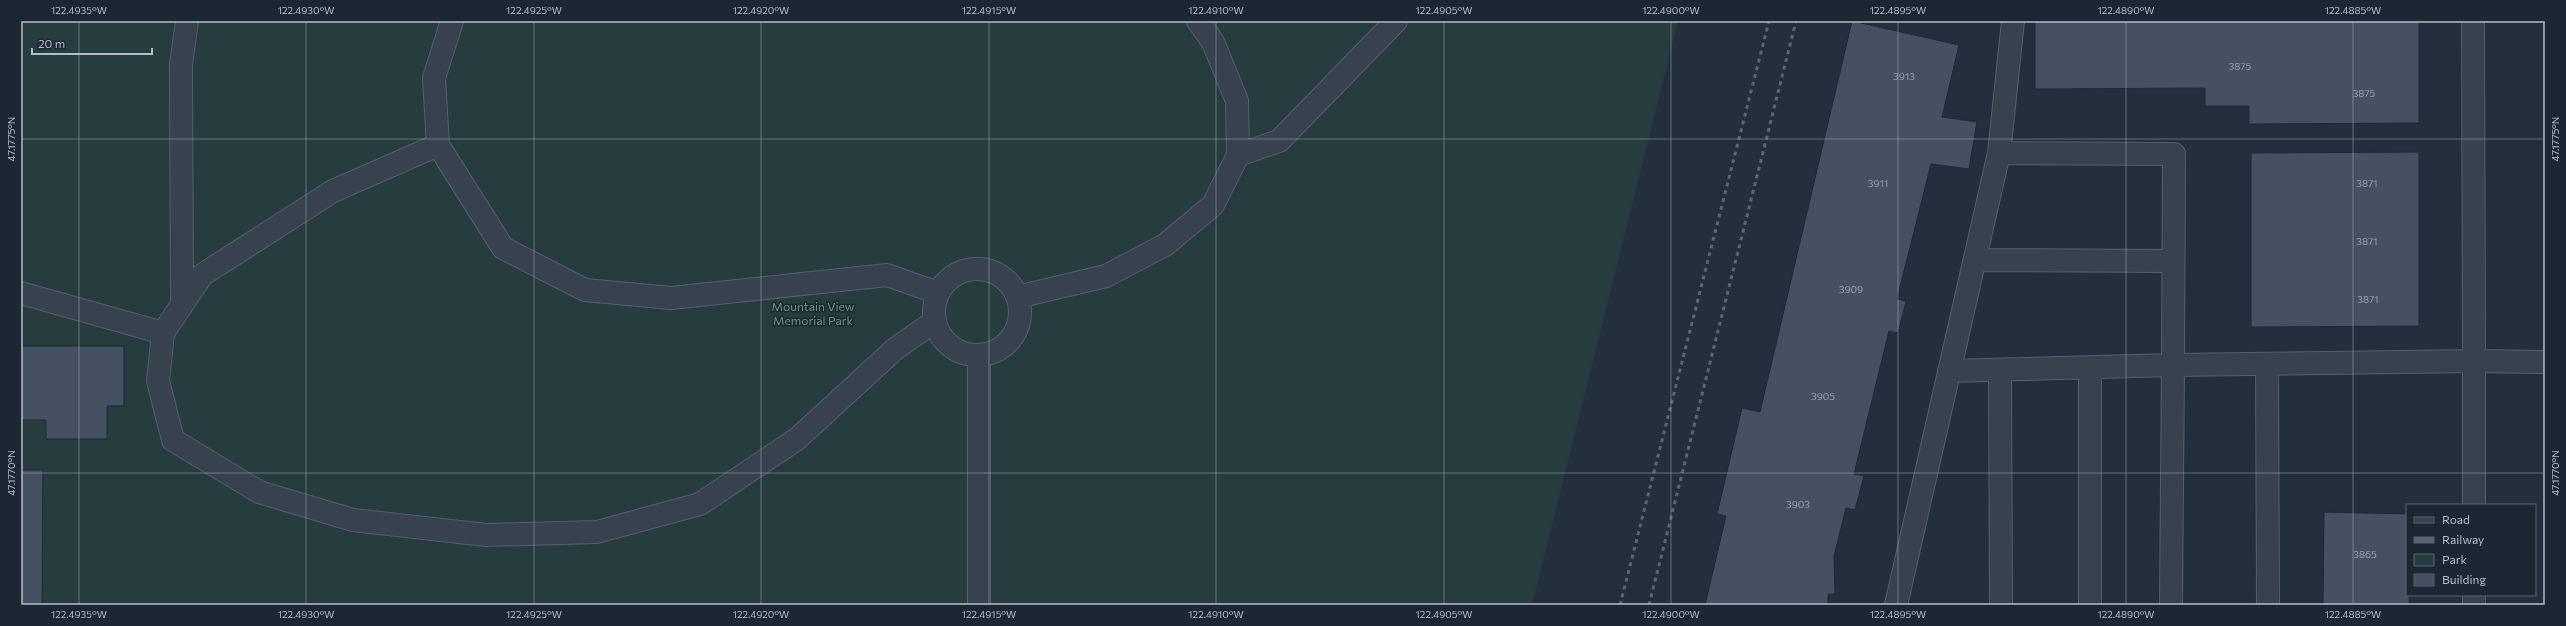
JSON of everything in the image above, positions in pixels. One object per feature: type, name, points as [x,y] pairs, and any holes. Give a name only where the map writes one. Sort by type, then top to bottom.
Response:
[{"type":"lane","points":[[182,305],[180,64],[187,21]]},
{"type":"lane","points":[[452,21],[434,78],[438,145],[503,248],[586,290],[671,298],[887,275],[938,293]]},
{"type":"lane","points":[[1017,297],[1106,276],[1165,245],[1213,205],[1238,155],[1236,101],[1213,42],[1198,21]]},
{"type":"lane","points":[[1238,155],[1279,141],[1396,21]]},
{"type":"lane","points":[[1896,605],[1999,153],[2013,21]]},
{"type":"lane","points":[[2473,21],[2474,504]]},
{"type":"lane","points":[[438,145],[333,191],[202,275],[163,333],[158,382],[173,440],[259,492],[353,520],[486,535],[597,532],[700,504],[797,439],[895,350],[935,321]]},
{"type":"lane","points":[[1999,153],[2174,154],[2171,605]]},
{"type":"lane","points":[[1975,260],[2173,261]]},
{"type":"lane","points":[[977,269],[992,271],[1005,279],[1017,297],[1020,311],[1015,332],[1006,344],[994,352],[978,355],[964,353],[950,346],[941,335],[935,321],[934,306],[938,293],[947,281],[959,273],[977,269]]},
{"type":"lane","points":[[21,293],[163,333]]},
{"type":"lane","points":[[978,355],[979,605]]},
{"type":"lane","points":[[1950,372],[2267,364],[2545,362]]},
{"type":"lane","points":[[2267,364],[2268,605]]},
{"type":"lane","points":[[2090,368],[2090,605]]},
{"type":"lane","points":[[2000,370],[2001,605]]},
{"type":"green space","name":"Mountain View Memorial Park","points":[[21,21],[1678,21],[1532,605],[21,605]]},
{"type":"building","points":[[1852,21],[1959,45],[1942,117],[1977,122],[1969,169],[1931,164],[1897,299],[1906,301],[1898,333],[1889,331],[1854,474],[1864,476],[1855,510],[1846,508],[1834,556],[1835,594],[1828,594],[1828,605],[1705,605],[1726,516],[1717,514],[1742,408],[1760,412]]},
{"type":"building","points":[[2035,21],[2419,21],[2419,123],[2249,124],[2249,106],[2205,106],[2205,88],[2035,89]]},
{"type":"building","points":[[2419,152],[2419,326],[2251,327],[2251,153]]},
{"type":"building","points":[[21,346],[124,346],[124,406],[107,406],[107,439],[46,439],[46,420],[21,420]]},
{"type":"building","points":[[21,470],[43,470],[42,605],[21,605]]},
{"type":"building","points":[[2324,512],[2406,514],[2406,596],[2409,596],[2409,605],[2323,605]]},
{"type":"railway","points":[[1620,605],[1769,21]]},
{"type":"railway","points":[[1649,605],[1796,21]]}]
